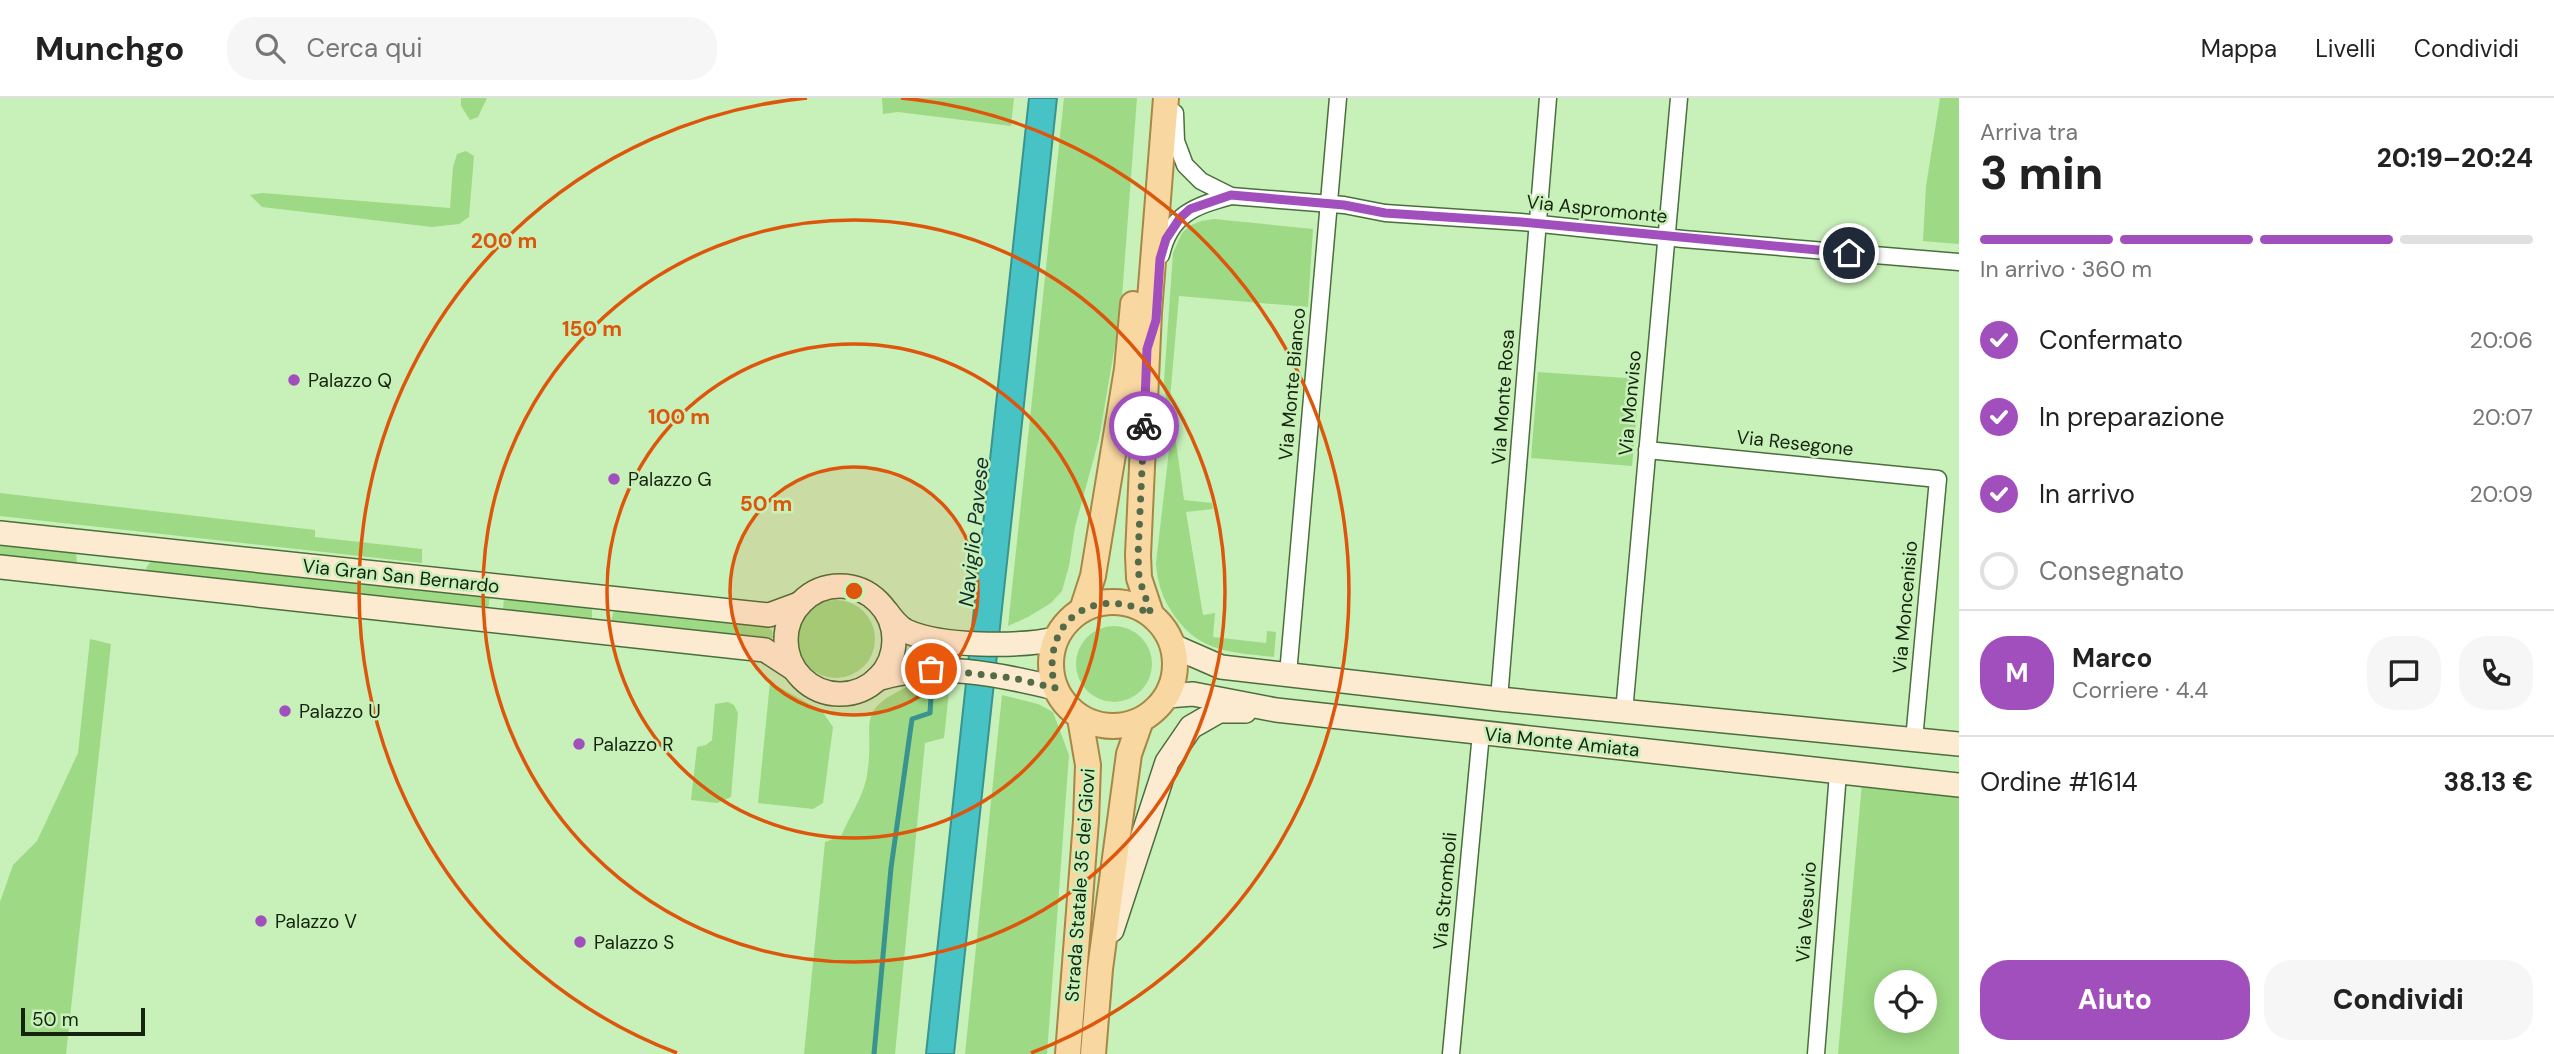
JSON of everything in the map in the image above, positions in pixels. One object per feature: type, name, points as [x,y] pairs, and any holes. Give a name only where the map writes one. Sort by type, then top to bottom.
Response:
[{"type":"main road","points":[[1082,610],[1093,576],[1127,369],[1150,98]]},
{"type":"main road","points":[[1151,614],[1139,578],[1138,555],[1147,349],[1167,98]]},
{"type":"main road","name":"Via Gran San Bernardo","points":[[0,533],[769,615],[799,604]]},
{"type":"main road","name":"Via Gran San Bernardo","points":[[0,567],[765,650],[794,669]]},
{"type":"main road","points":[[1055,688],[1013,678],[931,669],[912,670],[877,679],[855,692],[838,694],[813,687],[794,669],[787,653],[786,635],[790,618],[799,604],[820,590],[844,586],[867,593],[906,631],[936,639],[1018,645],[1056,639]]},
{"type":"main road","points":[[1117,602],[1135,606],[1151,614],[1164,628],[1173,646],[1173,680],[1167,696],[1156,710],[1141,720],[1126,725],[1110,727],[1080,718],[1062,700],[1055,688],[1051,672],[1051,655],[1063,628],[1082,610],[1099,604],[1117,602]]},
{"type":"main road","points":[[877,679],[891,658],[894,642],[892,625],[885,610]]},
{"type":"main road","name":"Via Monte Amiata","points":[[1173,646],[1221,667],[1499,699],[1959,744]]},
{"type":"main road","name":"Via Monte Amiata","points":[[1167,696],[1193,694],[1276,710],[1959,785]]},
{"type":"main road","points":[[1100,969],[1167,762],[1191,727],[1219,711],[1276,710]]},
{"type":"main road","name":"Strada Statale 35 dei Giovi","points":[[1068,1054],[1087,810],[1088,765],[1080,718]]},
{"type":"main road","points":[[1093,1054],[1100,969],[1129,754],[1141,720]]},
{"type":"street","points":[[1175,98],[1175,141],[1185,165],[1201,181],[1231,195]]},
{"type":"street","name":"Via Monte Bianco","points":[[1288,674],[1338,98]]},
{"type":"street","name":"Via Monte Rosa","points":[[1499,699],[1548,98]]},
{"type":"street","name":"Via Monviso","points":[[1624,712],[1679,98]]},
{"type":"street","points":[[1147,349],[1156,320],[1160,259],[1166,239],[1180,218],[1190,209],[1231,195]]},
{"type":"street","name":"Via Aspromonte","points":[[1231,195],[1385,213],[1959,262]]},
{"type":"street","name":"Via Resegone","points":[[1647,450],[1938,479]]},
{"type":"street","name":"Via Moncenisio","points":[[1914,740],[1938,479]]},
{"type":"street","name":"Via Stromboli","points":[[1451,1054],[1481,733]]},
{"type":"street","name":"Via Vesuvio","points":[[1816,1054],[1838,773]]},
{"type":"green space","points":[[461,98],[487,98],[478,117],[470,120],[461,106]]},
{"type":"green space","points":[[882,98],[1014,98],[1011,126],[898,112],[883,114]]},
{"type":"green space","points":[[1064,98],[1137,98],[1121,310],[1099,439],[1075,527],[1062,591],[1051,603],[1008,626]]},
{"type":"green space","points":[[1940,98],[1959,98],[1959,244],[1923,241],[1926,186]]},
{"type":"green space","points":[[466,151],[474,156],[469,217],[459,224],[432,227],[262,207],[250,195],[262,193],[450,208],[453,167],[457,154]]},
{"type":"green space","points":[[1214,219],[1313,229],[1308,307],[1179,296],[1170,399],[1184,500],[1212,503],[1213,509],[1186,512],[1203,615],[1215,613],[1213,637],[1266,643],[1267,631],[1276,632],[1274,657],[1228,651],[1202,642],[1191,634],[1167,603],[1160,587],[1156,563],[1170,442],[1164,381],[1173,253],[1182,233],[1189,226]]},
{"type":"green space","points":[[1538,372],[1640,379],[1632,466],[1531,458]]},
{"type":"green space","points":[[0,493],[315,530],[315,537],[422,549],[422,563],[0,516]]},
{"type":"green space","points":[[0,542],[76,552],[77,562],[73,566],[0,560]]},
{"type":"green space","points":[[151,561],[490,595],[488,610],[149,575],[146,568]]},
{"type":"green space","points":[[504,596],[589,606],[592,608],[592,618],[587,621],[503,611]]},
{"type":"green space","points":[[836,600],[851,603],[864,611],[872,624],[875,639],[872,654],[864,667],[851,675],[836,678],[821,675],[808,667],[800,654],[797,639],[800,624],[808,611],[821,603]]},
{"type":"green space","points":[[622,608],[761,624],[772,630],[773,638],[765,641],[611,622],[613,613]]},
{"type":"green space","points":[[1114,626],[1129,629],[1141,637],[1149,649],[1152,664],[1149,679],[1141,691],[1129,699],[1114,702],[1099,699],[1087,691],[1079,679],[1076,664],[1079,649],[1087,637],[1099,629]]},
{"type":"green space","points":[[90,639],[111,644],[66,1054],[0,1054],[0,902],[13,865],[37,841],[78,753]]},
{"type":"green space","points":[[770,682],[822,711],[833,727],[823,803],[813,809],[758,803]]},
{"type":"green space","points":[[916,683],[950,683],[944,738],[925,743],[895,1054],[804,1054],[825,842],[841,836],[862,794],[869,760],[870,721],[873,711],[881,702]]},
{"type":"green space","points":[[1002,695],[1038,704],[1053,712],[1069,755],[1047,1054],[965,1054]]},
{"type":"green space","points":[[728,702],[734,705],[738,713],[731,797],[717,803],[691,800],[697,747],[712,740],[715,704]]},
{"type":"green space","points":[[1862,783],[1959,796],[1959,1054],[1838,1054]]},
{"type":"water","points":[[1029,98],[1057,98],[954,1054],[926,1054]]},
{"type":"waterway","points":[[874,1054],[891,868],[912,719],[930,713],[931,697]]},
{"type":"way so far","points":[[931,669],[1013,678],[1055,688],[1051,655],[1056,639],[1063,628],[1082,610],[1117,602],[1135,606],[1151,614],[1139,578],[1138,555],[1144,426]]},
{"type":"place","name":"Palazzo Q","points":[[294,380]]},
{"type":"place","name":"Palazzo G","points":[[614,479]]},
{"type":"place","name":"Palazzo U","points":[[285,711]]},
{"type":"place","name":"Palazzo R","points":[[579,744]]},
{"type":"place","name":"Palazzo V","points":[[261,921]]},
{"type":"place","name":"Palazzo S","points":[[580,942]]},
{"type":"route","points":[[1144,426],[1147,349],[1156,320],[1160,259],[1166,239],[1180,218],[1190,209],[1231,195],[1344,205],[1385,213],[1521,222],[1849,253]]},
{"type":"water label","name":"Naviglio Pavese","points":[[974,532]]}]
